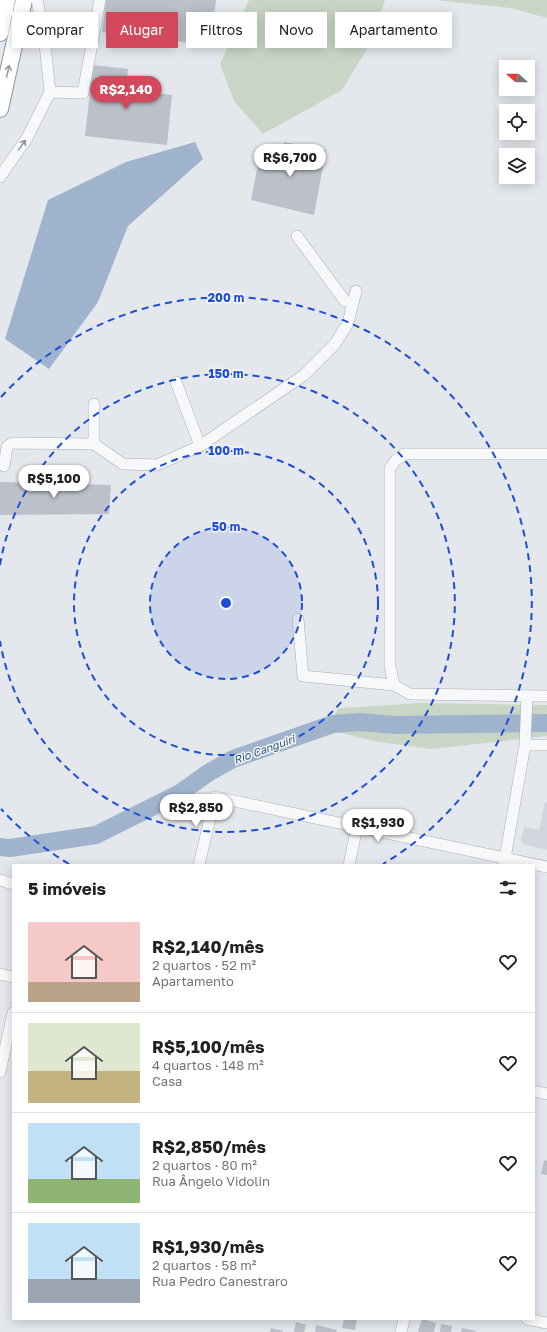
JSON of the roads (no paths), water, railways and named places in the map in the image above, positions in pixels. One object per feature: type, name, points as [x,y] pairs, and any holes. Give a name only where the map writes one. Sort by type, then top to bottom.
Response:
[{"type":"highway","points":[[0,33],[7,0]]},
{"type":"highway","points":[[0,109],[24,0]]},
{"type":"street","points":[[0,176],[27,138],[50,92],[44,35],[37,0]]},
{"type":"street","points":[[50,92],[83,92],[100,0]]},
{"type":"street","points":[[297,236],[345,300]]},
{"type":"street","points":[[4,466],[7,447],[12,443],[94,444],[123,464],[156,465],[200,446],[304,375],[330,349],[348,323],[356,291]]},
{"type":"street","points":[[176,382],[200,446]]},
{"type":"street","points":[[94,404],[94,444]]},
{"type":"street","points":[[394,686],[390,666],[390,468],[396,460],[404,454],[547,454]]},
{"type":"street","points":[[298,619],[303,676],[394,686],[410,694],[528,697],[547,696]]},
{"type":"street","points":[[505,862],[525,742],[528,697]]},
{"type":"street","points":[[525,742],[547,745]]},
{"type":"street","points":[[199,864],[215,797],[357,827],[505,862],[522,864]]},
{"type":"street","points":[[349,864],[357,827]]},
{"type":"street","points":[[535,866],[547,867]]},
{"type":"street","points":[[0,880],[12,884]]},
{"type":"street","points":[[0,974],[12,977]]},
{"type":"street","points":[[0,1072],[12,1018]]},
{"type":"street","points":[[535,1091],[547,1094]]},
{"type":"street","points":[[401,1332],[404,1320]]},
{"type":"street","points":[[532,1320],[547,1323]]},
{"type":"water","points":[[195,142],[203,159],[128,226],[98,302],[49,369],[5,339],[48,200],[126,162]]},
{"type":"waterway","name":"Rio Canguiri","points":[[0,847],[10,848],[96,835],[180,793],[208,773],[233,759],[333,724],[360,722],[394,725],[547,723]]}]
